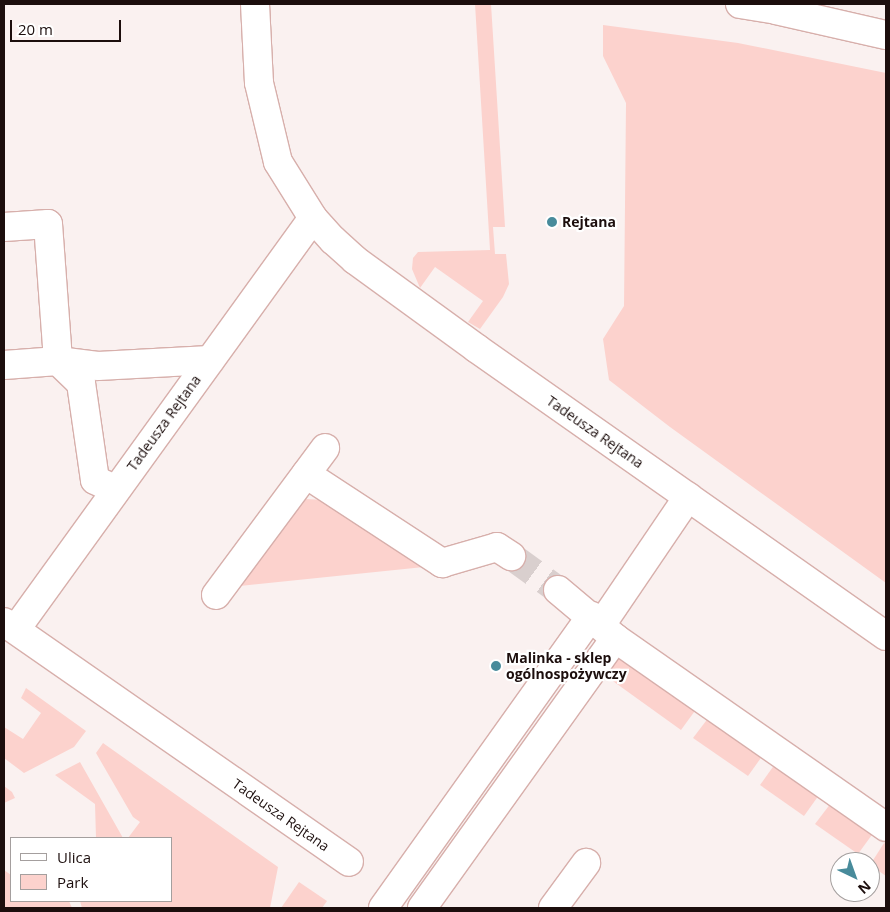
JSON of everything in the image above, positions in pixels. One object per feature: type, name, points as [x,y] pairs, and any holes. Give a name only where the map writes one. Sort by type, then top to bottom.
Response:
[{"type":"street","name":"Tadeusza Rejtana","points":[[254,4],[259,83],[278,162],[313,218],[355,260],[886,636]]},
{"type":"street","points":[[740,4],[776,10],[886,35]]},
{"type":"street","name":"Tadeusza Rejtana","points":[[313,218],[116,490],[10,626],[349,862]]},
{"type":"street","points":[[4,227],[48,224],[58,361],[81,383],[95,480],[116,490]]},
{"type":"street","points":[[4,365],[58,361],[98,366],[210,360]]},
{"type":"street","points":[[216,595],[324,448]]},
{"type":"street","points":[[306,474],[442,563],[497,547],[511,556]]},
{"type":"street","points":[[422,908],[688,497]]},
{"type":"street","points":[[558,590],[643,657],[886,827]]},
{"type":"street","points":[[382,908],[603,626]]},
{"type":"street","points":[[553,908],[586,863]]},
{"type":"green space","points":[[475,4],[491,4],[505,227],[493,227],[495,254],[506,254],[509,284],[503,297],[480,329],[468,322],[483,301],[435,267],[420,288],[412,269],[413,258],[418,252],[490,250]]},
{"type":"green space","points":[[603,25],[738,43],[886,73],[886,583],[670,427],[609,380],[603,339],[624,306],[626,103],[603,56]]},
{"type":"green space","points":[[305,499],[326,500],[424,567],[240,586]]},
{"type":"green space","points":[[618,657],[625,658],[697,708],[681,730],[610,679],[606,671]]},
{"type":"green space","points":[[26,688],[86,731],[74,747],[24,773],[4,758],[4,727],[23,739],[41,713],[21,698]]},
{"type":"green space","points":[[709,717],[763,755],[748,776],[693,738]]},
{"type":"green space","points":[[103,743],[278,867],[270,908],[82,908],[80,902],[172,902],[172,837],[129,837],[140,822],[133,817],[96,753]]},
{"type":"green space","points":[[80,762],[122,837],[96,837],[95,804],[55,775]]},
{"type":"green space","points":[[775,764],[819,795],[804,816],[760,785]]},
{"type":"green space","points":[[4,786],[12,792],[15,798],[4,803]]},
{"type":"green space","points":[[831,803],[874,832],[859,852],[855,852],[815,824]]},
{"type":"green space","points":[[884,843],[886,844],[886,876],[880,872],[880,852],[878,852]]},
{"type":"green space","points":[[4,870],[10,874],[10,902],[69,902],[72,908],[4,908]]},
{"type":"green space","points":[[299,882],[327,901],[322,908],[281,908]]},
{"type":"tunnel","points":[[511,556],[558,590]]},
{"type":"place","name":"Rejtana","points":[[552,222]]},
{"type":"place","name":"Malinka - sklep ogólnospożywczy","points":[[496,666]]}]
